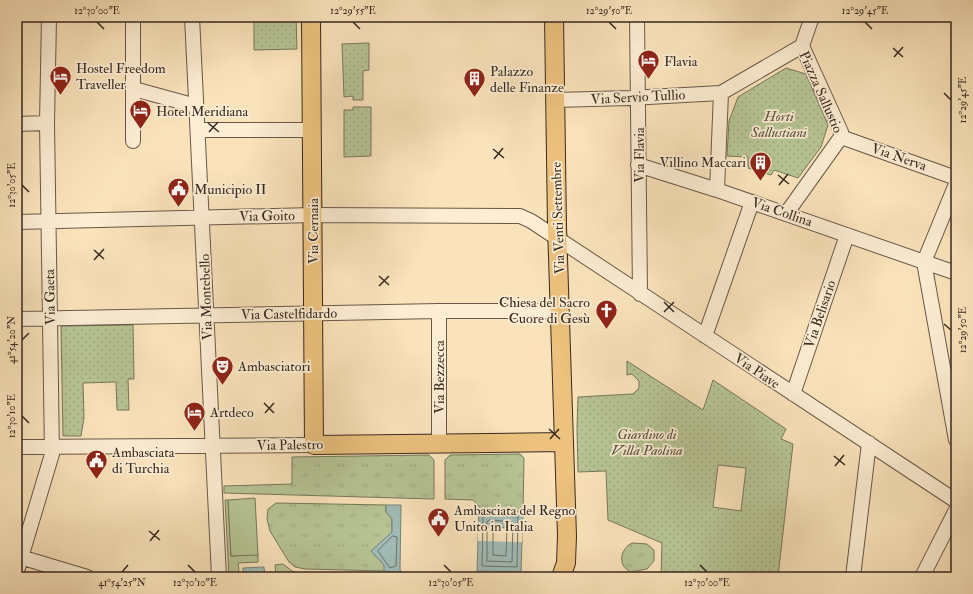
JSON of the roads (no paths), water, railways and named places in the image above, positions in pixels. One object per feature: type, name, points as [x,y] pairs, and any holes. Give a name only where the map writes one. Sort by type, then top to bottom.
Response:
[{"type":"main road","name":"Via Cernaia","points":[[311,17],[313,130],[314,445]]},
{"type":"main road","name":"Via Venti Settembre","points":[[554,17],[566,572]]},
{"type":"main road","name":"Via Palestro","points":[[314,445],[564,442]]},
{"type":"street","name":"Via Gaeta","points":[[17,571],[19,556],[50,466],[52,447],[47,123],[49,17]]},
{"type":"street","points":[[133,17],[133,141]]},
{"type":"street","name":"Via Montebello","points":[[192,17],[203,218],[206,316],[214,445],[219,577]]},
{"type":"street","name":"Via Flavia","points":[[637,17],[640,294]]},
{"type":"street","points":[[802,46],[812,17]]},
{"type":"street","name":"Piazza Sallustio","points":[[721,93],[802,46],[841,132],[841,137],[786,214]]},
{"type":"street","points":[[134,89],[196,106]]},
{"type":"street","points":[[717,190],[721,93]]},
{"type":"street","name":"Via Servio Tullio","points":[[555,100],[638,98],[721,93]]},
{"type":"street","points":[[17,124],[47,123]]},
{"type":"street","points":[[198,130],[313,130]]},
{"type":"street","name":"Via Nerva","points":[[841,137],[956,178]]},
{"type":"street","name":"Via Collina","points":[[638,165],[717,190],[956,273]]},
{"type":"street","points":[[956,184],[924,262],[956,440]]},
{"type":"street","points":[[705,336],[752,202]]},
{"type":"street","name":"Via Goito","points":[[17,222],[313,215],[512,215],[520,216],[531,221],[558,241]]},
{"type":"street","name":"Via Belisario","points":[[793,394],[847,235]]},
{"type":"street","name":"Via Piave","points":[[558,241],[956,502]]},
{"type":"street","name":"Via Castelfidardo","points":[[17,318],[561,311]]},
{"type":"street","name":"Via Bezzecca","points":[[439,312],[439,443]]},
{"type":"street","points":[[853,577],[868,443]]},
{"type":"street","name":"Via Palestro","points":[[17,447],[314,445]]},
{"type":"street","points":[[924,575],[956,510]]},
{"type":"street","points":[[19,556],[87,577]]},
{"type":"water","points":[[386,505],[401,505],[400,570],[402,572],[384,571],[384,565],[371,551],[392,532],[392,519],[386,512]]},
{"type":"water","points":[[479,511],[523,512],[521,572],[477,571]]},
{"type":"water","points":[[264,567],[265,577],[241,577],[243,576],[243,568]]},
{"type":"place","name":"Flavia","points":[[649,80]]},
{"type":"place","name":"Hostel Freedom Traveller","points":[[60,96]]},
{"type":"place","name":"Palazzo delle Finanze","points":[[474,98]]},
{"type":"place","name":"Hotel Meridiana","points":[[140,130]]},
{"type":"place","name":"Villino Maccari","points":[[761,182]]},
{"type":"place","name":"Municipio II","points":[[178,208]]},
{"type":"place","name":"Chiesa del Sacro Cuore di Gesù","points":[[606,330]]},
{"type":"place","name":"Ambasciatori","points":[[222,386]]},
{"type":"place","name":"Artdeco","points":[[195,432]]},
{"type":"place","name":"Ambasciata di Turchia","points":[[96,480]]},
{"type":"place","name":"Ambasciata del Regno Unito in Italia","points":[[439,538]]},
{"type":"park label","name":"Horti Sallustiani","points":[[779,124]]},
{"type":"park label","name":"Giardino di Villa Paolina","points":[[647,442]]}]
